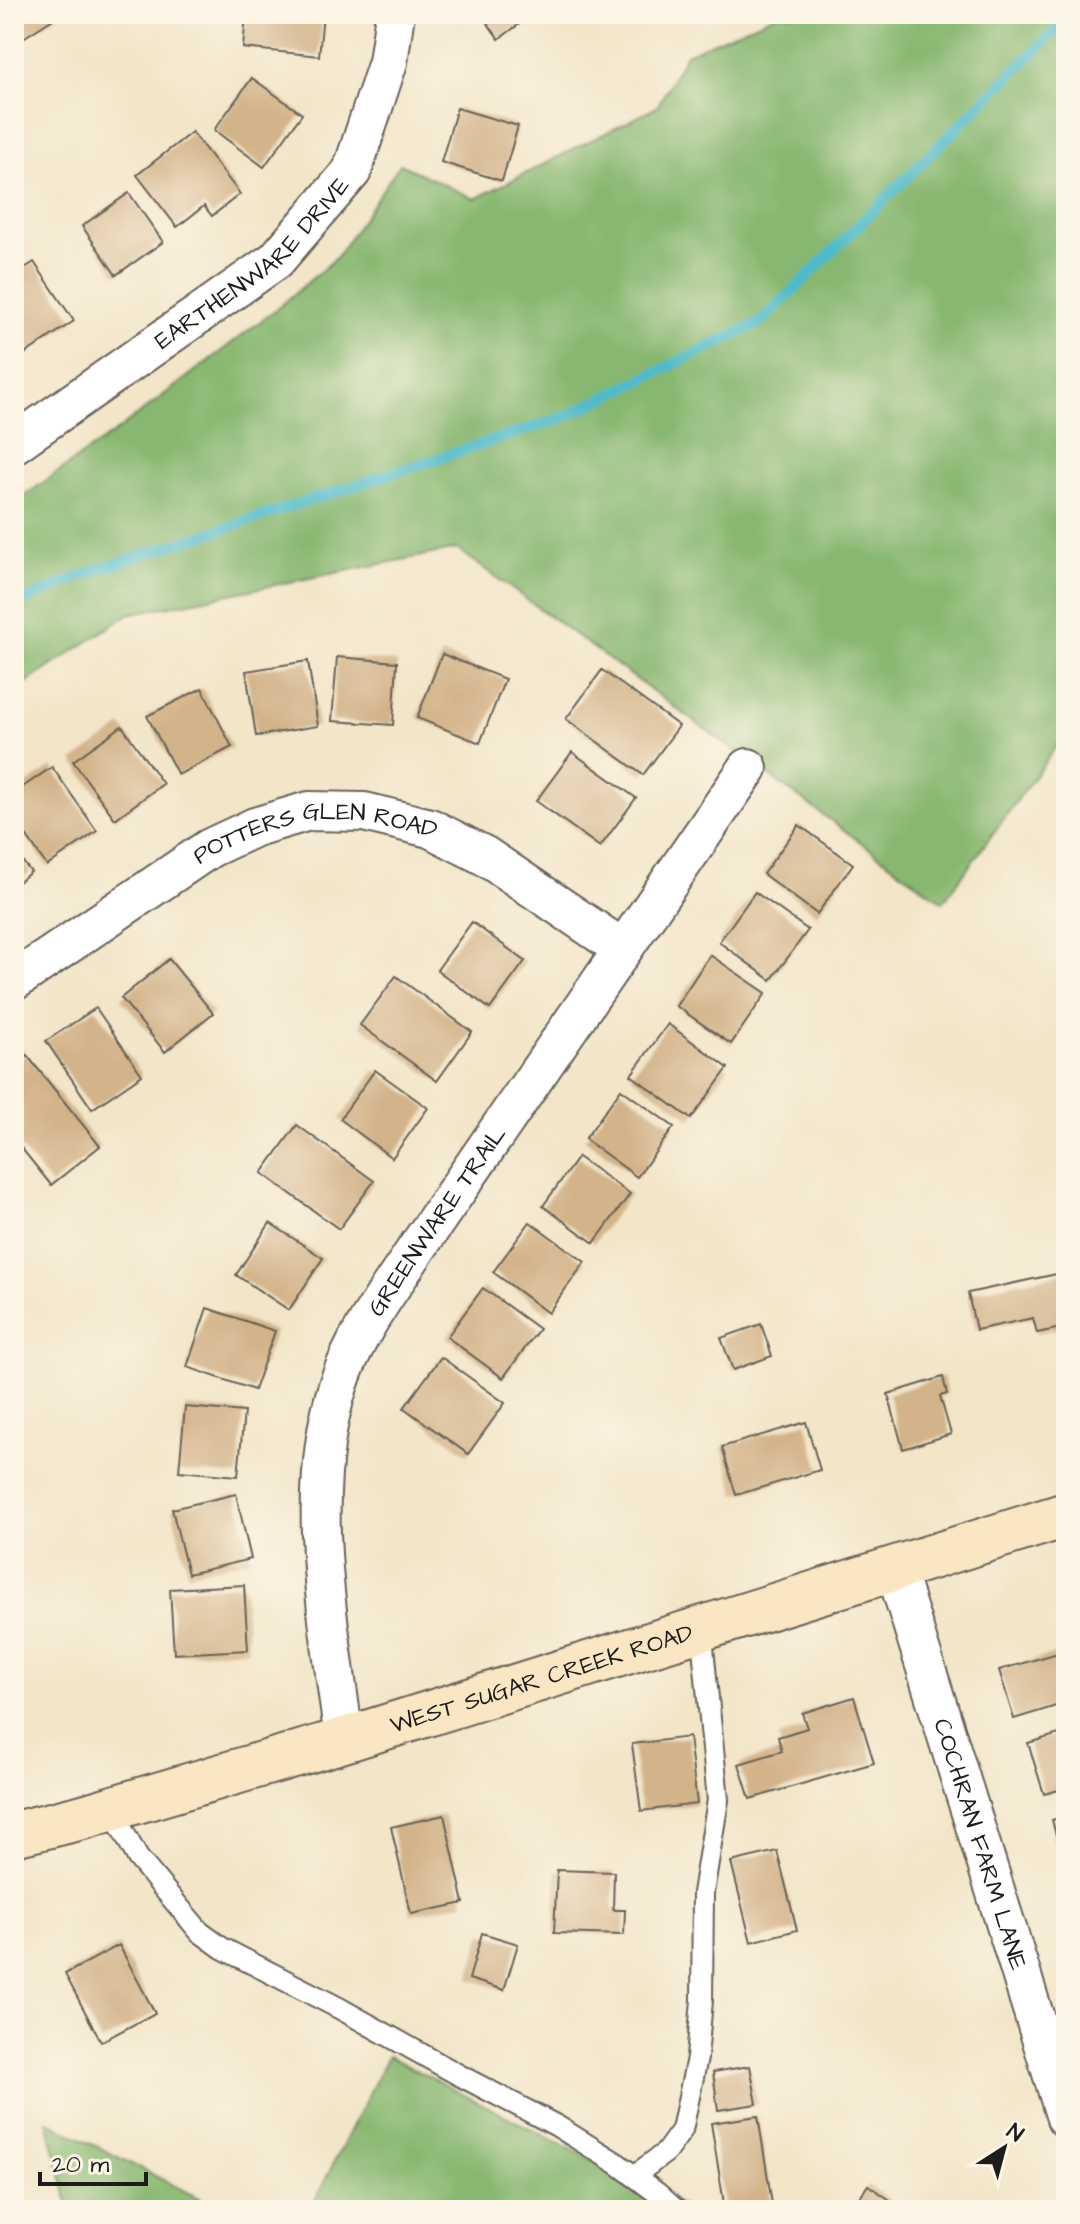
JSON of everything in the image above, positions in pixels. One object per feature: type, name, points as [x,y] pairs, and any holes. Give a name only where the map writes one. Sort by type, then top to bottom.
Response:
[{"type":"main road","name":"WEST SUGAR CREEK ROAD","points":[[14,1834],[111,1809],[344,1740],[1066,1515]]},
{"type":"street","name":"EARTHENWARE DRIVE","points":[[14,444],[276,260],[352,171],[388,62],[395,14]]},
{"type":"street","name":"GREENWARE TRAIL","points":[[344,1740],[320,1516],[323,1448],[340,1382],[364,1330],[415,1251],[748,768]]},
{"type":"street","name":"POTTERS GLEN ROAD","points":[[14,981],[210,848],[255,827],[309,811],[364,812],[430,828],[485,856],[623,949]]},
{"type":"street","name":"COCHRAN FARM LANE","points":[[895,1569],[1066,2118]]},
{"type":"lane","points":[[634,2176],[666,2152],[682,2130],[697,2058],[702,2000],[703,1893],[718,1800],[701,1627]]},
{"type":"lane","points":[[111,1809],[138,1858],[200,1932],[222,1948],[557,2126],[634,2176],[676,2210]]},
{"type":"green space","points":[[778,14],[1066,14],[1066,733],[943,902],[457,549],[129,614],[14,691],[14,503],[118,430],[279,307],[336,258],[400,164],[475,199],[657,107],[686,54]]},
{"type":"green space","points":[[388,2056],[690,2210],[310,2210]]},
{"type":"green space","points":[[47,2121],[222,2210],[70,2210]]},
{"type":"building","points":[[14,14],[54,14],[56,17],[14,44]]},
{"type":"building","points":[[246,14],[323,14],[319,56],[243,48]]},
{"type":"building","points":[[481,14],[533,14],[499,39]]},
{"type":"building","points":[[252,78],[302,114],[264,167],[214,130]]},
{"type":"building","points":[[457,108],[518,126],[502,181],[441,162]]},
{"type":"building","points":[[192,132],[240,194],[212,216],[204,206],[177,227],[137,175]]},
{"type":"building","points":[[129,193],[163,242],[116,275],[82,226]]},
{"type":"building","points":[[34,262],[74,321],[23,355],[14,341],[14,275]]},
{"type":"building","points":[[442,654],[505,679],[480,743],[417,718]]},
{"type":"building","points":[[337,657],[397,662],[393,725],[332,721]]},
{"type":"building","points":[[308,661],[318,726],[256,736],[246,671]]},
{"type":"building","points":[[602,670],[679,726],[643,775],[566,719]]},
{"type":"building","points":[[202,688],[232,747],[178,775],[147,716]]},
{"type":"building","points":[[122,726],[163,784],[115,819],[73,761]]},
{"type":"building","points":[[572,752],[636,798],[600,847],[536,801]]},
{"type":"building","points":[[52,767],[97,831],[47,866],[14,818],[14,793]]},
{"type":"building","points":[[799,825],[853,864],[817,914],[763,874]]},
{"type":"building","points":[[14,851],[31,872],[14,885]]},
{"type":"building","points":[[755,892],[808,930],[771,980],[719,942]]},
{"type":"building","points":[[472,922],[525,961],[490,1009],[437,970]]},
{"type":"building","points":[[710,955],[766,993],[731,1044],[676,1006]]},
{"type":"building","points":[[169,959],[213,1013],[165,1052],[121,998]]},
{"type":"building","points":[[396,976],[472,1032],[437,1081],[360,1025]]},
{"type":"building","points":[[96,1008],[142,1075],[92,1109],[46,1041]]},
{"type":"building","points":[[668,1024],[728,1068],[691,1119],[631,1075]]},
{"type":"building","points":[[26,1054],[100,1146],[51,1185],[14,1139],[14,1063]]},
{"type":"building","points":[[375,1070],[428,1108],[392,1158],[340,1119]]},
{"type":"building","points":[[621,1089],[674,1127],[637,1177],[585,1139]]},
{"type":"building","points":[[297,1125],[374,1181],[339,1229],[262,1173]]},
{"type":"building","points":[[578,1157],[630,1194],[594,1243],[543,1206]]},
{"type":"building","points":[[530,1222],[585,1262],[548,1313],[493,1272]]},
{"type":"building","points":[[270,1223],[323,1258],[289,1310],[236,1275]]},
{"type":"building","points":[[1066,1272],[1066,1327],[1037,1333],[1033,1318],[976,1330],[968,1293]]},
{"type":"building","points":[[483,1288],[539,1329],[503,1378],[447,1337]]},
{"type":"building","points":[[207,1308],[275,1331],[254,1390],[187,1367]]},
{"type":"building","points":[[761,1324],[772,1356],[733,1370],[721,1338]]},
{"type":"building","points":[[441,1357],[505,1403],[468,1454],[404,1408]]},
{"type":"building","points":[[943,1377],[947,1394],[940,1396],[951,1434],[903,1449],[888,1394]]},
{"type":"building","points":[[185,1407],[244,1412],[238,1476],[179,1471]]},
{"type":"building","points":[[806,1422],[820,1470],[736,1495],[722,1447]]},
{"type":"building","points":[[236,1494],[251,1559],[188,1574],[172,1509]]},
{"type":"building","points":[[244,1585],[248,1650],[174,1654],[170,1589]]},
{"type":"building","points":[[1058,1653],[1066,1679],[1066,1703],[1014,1719],[999,1670]]},
{"type":"building","points":[[854,1697],[874,1763],[750,1799],[739,1764],[782,1751],[778,1737],[807,1728],[802,1713]]},
{"type":"building","points":[[1066,1732],[1066,1788],[1044,1794],[1028,1743]]},
{"type":"building","points":[[689,1737],[697,1804],[641,1811],[632,1744]]},
{"type":"building","points":[[444,1815],[464,1903],[411,1914],[391,1827]]},
{"type":"building","points":[[1066,1816],[1066,1868],[1065,1869],[1052,1820]]},
{"type":"building","points":[[777,1851],[797,1930],[751,1942],[731,1862]]},
{"type":"building","points":[[557,1870],[614,1872],[613,1910],[625,1910],[624,1935],[554,1933]]},
{"type":"building","points":[[482,1933],[518,1944],[504,1990],[469,1979]]},
{"type":"building","points":[[119,1945],[155,2013],[101,2042],[65,1974]]},
{"type":"building","points":[[750,2066],[757,2104],[718,2110],[713,2072]]},
{"type":"building","points":[[758,2116],[773,2210],[725,2210],[711,2123]]},
{"type":"building","points":[[868,2185],[905,2210],[851,2210]]},
{"type":"waterway","points":[[14,605],[90,572],[562,418],[761,322],[1066,20]]}]
